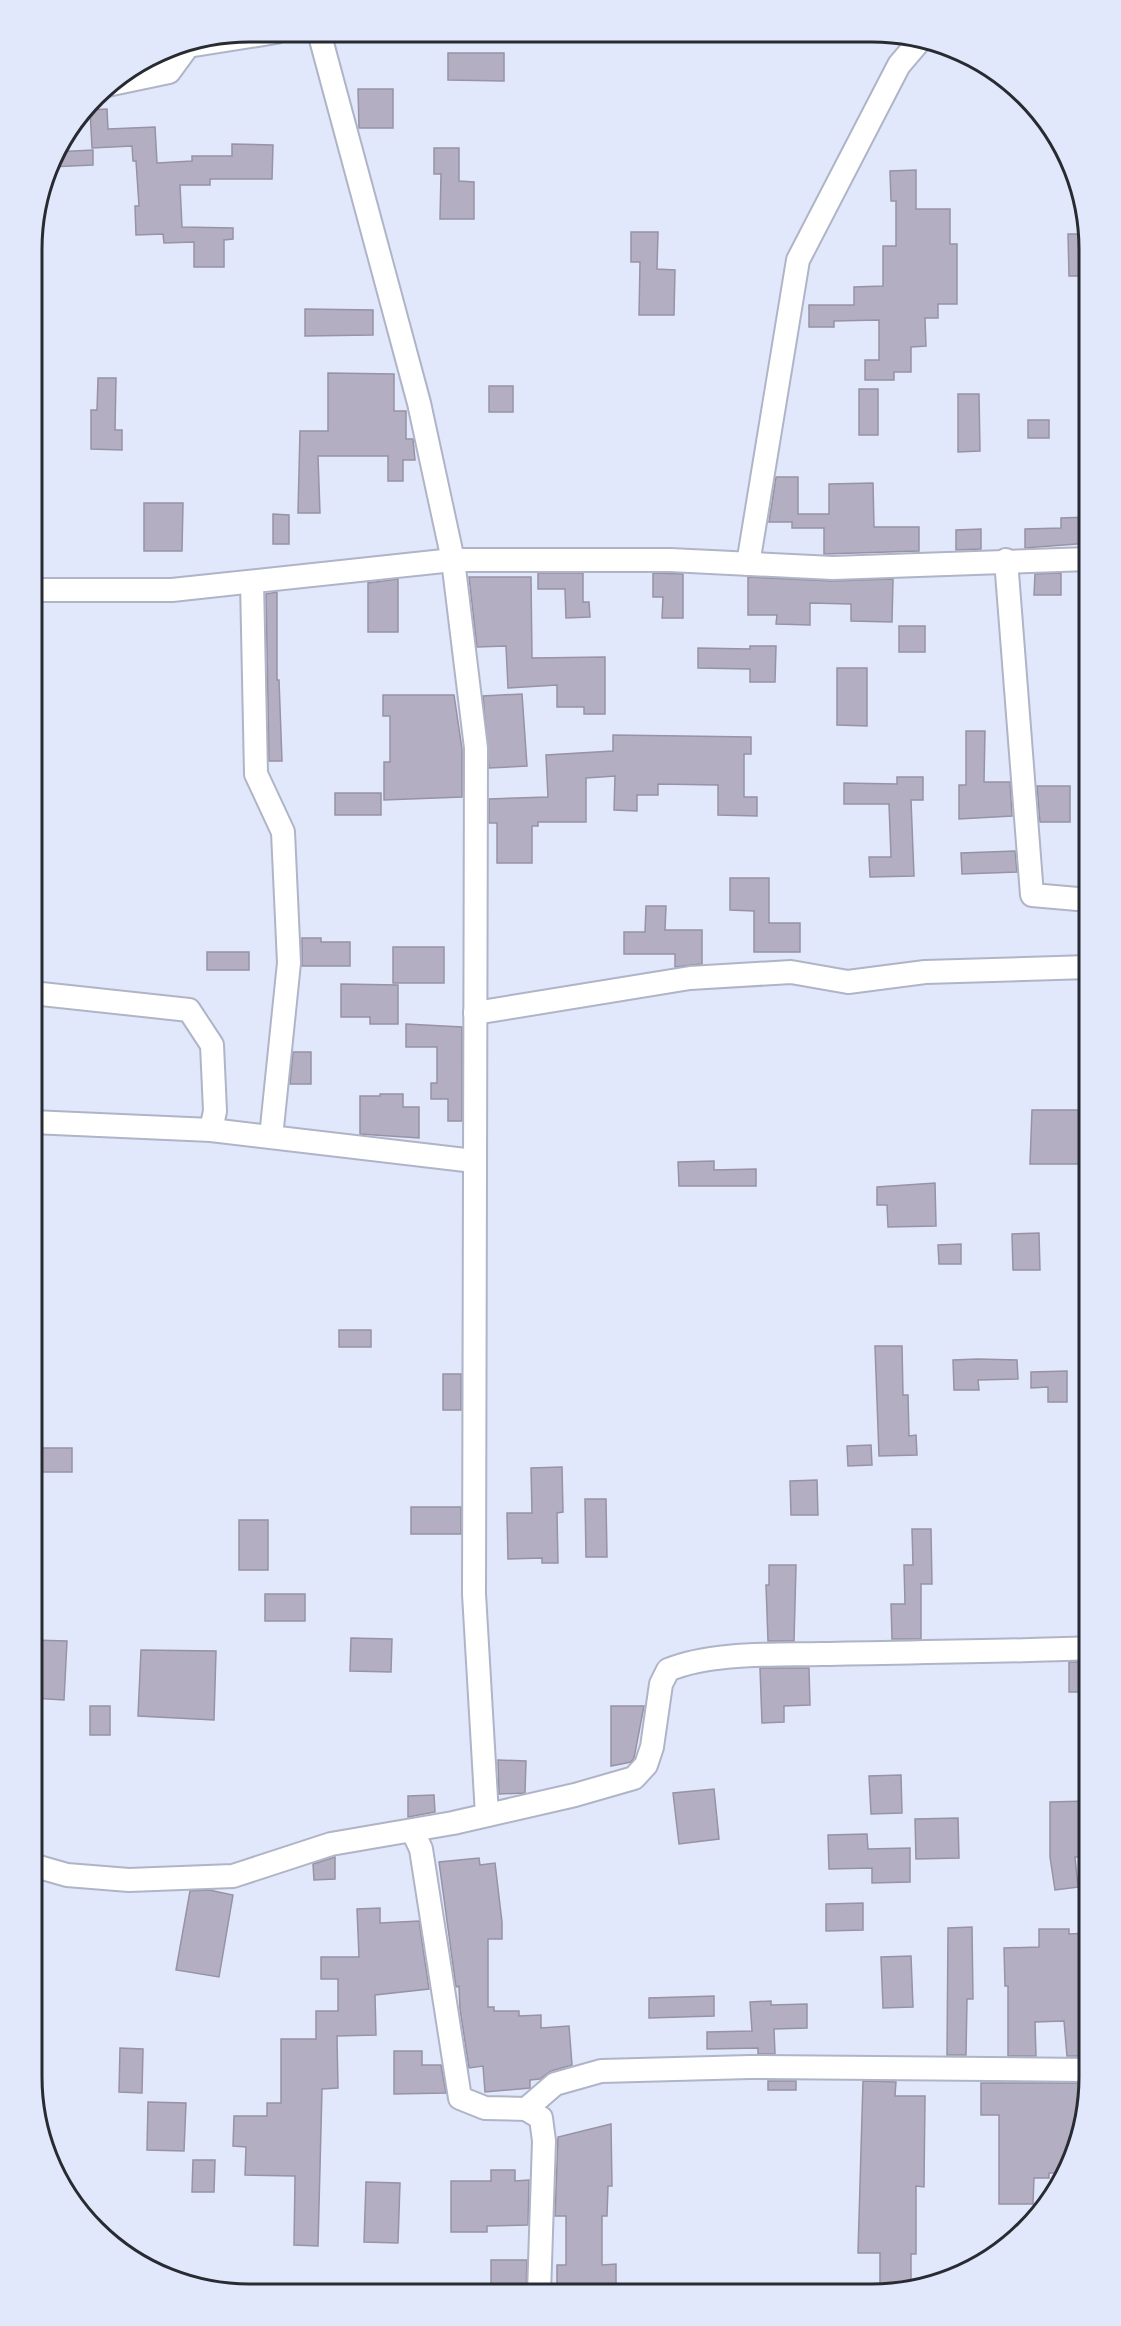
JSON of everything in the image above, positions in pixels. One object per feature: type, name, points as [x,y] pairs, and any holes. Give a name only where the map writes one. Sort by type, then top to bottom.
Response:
[{"type":"street","points":[[322,42],[419,403],[453,560],[476,748],[474,1594],[487,1815]]},
{"type":"street","points":[[748,564],[798,260],[900,65],[915,47]]},
{"type":"street","points":[[130,80],[169,72],[182,54]]},
{"type":"street","points":[[42,590],[172,590],[453,560],[670,560],[833,568],[1079,559]]},
{"type":"street","points":[[1006,560],[1032,895],[1079,899]]},
{"type":"street","points":[[252,582],[256,774],[283,832],[289,963],[271,1137]]},
{"type":"street","points":[[475,1013],[690,978],[791,972],[848,982],[926,972],[1079,967]]},
{"type":"street","points":[[42,994],[189,1010],[212,1045],[215,1111],[211,1130]]},
{"type":"street","points":[[42,1122],[211,1130],[474,1161]]},
{"type":"street","points":[[42,1868],[67,1875],[129,1880],[223,1877],[331,1844],[413,1832],[634,1778],[646,1765],[652,1747],[661,1684],[668,1670],[682,1664],[756,1656],[1079,1648]]},
{"type":"street","points":[[413,1832],[421,1849],[460,2098],[485,2108],[526,2109],[540,2118],[544,2141],[539,2284]]},
{"type":"street","points":[[526,2109],[555,2084],[601,2071],[750,2067],[1079,2070]]},
{"type":"building","points":[[448,53],[504,53],[504,81],[448,80]]},
{"type":"building","points":[[358,89],[393,89],[393,128],[359,128]]},
{"type":"building","points":[[107,109],[108,129],[155,127],[157,163],[192,161],[192,156],[232,156],[232,144],[273,145],[272,179],[210,179],[210,185],[180,185],[182,227],[233,228],[233,239],[224,240],[224,267],[194,267],[194,242],[164,243],[163,234],[136,235],[135,206],[139,206],[136,161],[133,161],[132,146],[92,148],[90,117],[97,110]]},
{"type":"building","points":[[434,148],[459,148],[459,181],[474,182],[474,219],[440,219],[441,174],[434,174]]},
{"type":"building","points":[[93,150],[93,165],[60,167],[67,151]]},
{"type":"building","points":[[916,170],[916,209],[950,209],[950,244],[957,244],[957,304],[938,304],[938,318],[925,318],[926,346],[911,347],[911,372],[894,372],[894,380],[865,380],[865,360],[879,360],[879,320],[834,321],[834,327],[809,327],[809,305],[854,305],[854,287],[883,286],[883,246],[896,246],[896,201],[891,201],[890,171]]},
{"type":"building","points":[[631,232],[658,232],[657,269],[675,270],[674,315],[639,315],[640,262],[631,262]]},
{"type":"building","points":[[1068,234],[1079,234],[1079,276],[1069,276]]},
{"type":"building","points":[[305,309],[373,310],[373,335],[305,336]]},
{"type":"building","points":[[328,373],[394,374],[394,411],[406,411],[406,439],[413,439],[415,460],[403,460],[403,481],[388,481],[388,456],[318,456],[320,513],[298,513],[300,431],[328,431]]},
{"type":"building","points":[[98,378],[116,378],[115,430],[122,430],[122,450],[91,449],[91,410],[97,410]]},
{"type":"building","points":[[489,386],[513,386],[513,412],[489,412]]},
{"type":"building","points":[[859,389],[878,389],[878,435],[859,435]]},
{"type":"building","points":[[958,394],[979,394],[980,451],[958,452]]},
{"type":"building","points":[[1028,420],[1049,420],[1049,438],[1028,438]]},
{"type":"building","points":[[776,477],[798,477],[798,514],[829,514],[829,484],[873,483],[874,527],[919,527],[919,551],[824,554],[824,528],[792,528],[792,522],[769,522]]},
{"type":"building","points":[[144,503],[183,503],[182,551],[144,551]]},
{"type":"building","points":[[273,514],[289,515],[289,544],[273,544]]},
{"type":"building","points":[[1079,517],[1079,544],[1025,548],[1025,529],[1061,528],[1061,518]]},
{"type":"building","points":[[981,529],[981,549],[956,550],[956,530]]},
{"type":"building","points":[[538,573],[583,573],[583,602],[589,602],[590,617],[566,618],[565,589],[538,589]]},
{"type":"building","points":[[653,573],[683,574],[683,618],[662,618],[663,597],[653,597]]},
{"type":"building","points":[[1061,573],[1061,595],[1034,595],[1035,574]]},
{"type":"building","points":[[469,577],[531,577],[532,658],[605,657],[605,714],[584,714],[584,707],[557,707],[557,685],[508,688],[506,646],[477,647]]},
{"type":"building","points":[[748,577],[832,581],[893,579],[892,622],[851,621],[851,604],[810,603],[810,625],[776,624],[777,615],[748,615]]},
{"type":"building","points":[[398,579],[398,632],[368,632],[368,583]]},
{"type":"building","points":[[277,592],[277,680],[279,680],[282,761],[269,761],[266,594]]},
{"type":"building","points":[[899,626],[925,626],[925,652],[899,652]]},
{"type":"building","points":[[750,646],[776,646],[775,682],[750,682],[750,669],[698,668],[698,648],[750,649]]},
{"type":"building","points":[[837,668],[867,668],[867,726],[837,725]]},
{"type":"building","points":[[522,694],[527,766],[489,768],[483,696]]},
{"type":"building","points":[[383,695],[454,695],[462,749],[462,797],[384,800],[384,762],[390,762],[390,716],[383,716]]},
{"type":"building","points":[[966,731],[985,731],[984,782],[1010,782],[1012,816],[959,819],[959,785],[966,785]]},
{"type":"building","points":[[613,735],[751,737],[751,754],[744,754],[744,797],[757,797],[757,816],[718,815],[718,785],[658,784],[658,795],[637,795],[637,811],[614,810],[615,776],[586,778],[586,822],[538,822],[538,826],[532,826],[532,863],[497,863],[497,823],[489,823],[489,799],[548,797],[546,755],[613,751]]},
{"type":"building","points":[[897,777],[923,777],[923,800],[911,800],[914,876],[870,877],[869,857],[891,857],[889,804],[844,804],[844,783],[897,784]]},
{"type":"building","points":[[1037,786],[1070,786],[1070,822],[1040,822]]},
{"type":"building","points":[[335,793],[381,793],[381,815],[335,815]]},
{"type":"building","points":[[1015,851],[1017,872],[962,874],[961,853]]},
{"type":"building","points":[[730,878],[769,878],[769,923],[800,923],[800,952],[754,952],[754,911],[730,910]]},
{"type":"building","points":[[646,906],[666,906],[665,930],[702,930],[702,964],[675,967],[675,954],[624,954],[624,932],[645,932]]},
{"type":"building","points":[[302,938],[321,938],[321,942],[350,942],[350,966],[302,966]]},
{"type":"building","points":[[393,947],[444,947],[444,983],[393,983]]},
{"type":"building","points":[[207,952],[249,952],[249,970],[207,970]]},
{"type":"building","points":[[341,984],[398,985],[398,1024],[370,1024],[370,1017],[341,1017]]},
{"type":"building","points":[[406,1024],[462,1027],[462,1121],[448,1121],[448,1099],[431,1099],[431,1083],[437,1083],[437,1047],[406,1047]]},
{"type":"building","points":[[293,1052],[311,1052],[311,1084],[290,1084]]},
{"type":"building","points":[[380,1094],[403,1094],[403,1107],[419,1107],[419,1138],[360,1134],[360,1096],[380,1096]]},
{"type":"building","points":[[1032,1110],[1079,1110],[1079,1164],[1030,1164]]},
{"type":"building","points":[[714,1161],[714,1170],[756,1169],[756,1186],[679,1186],[678,1162]]},
{"type":"building","points":[[935,1183],[936,1226],[888,1227],[887,1205],[877,1205],[877,1187]]},
{"type":"building","points":[[1039,1233],[1040,1270],[1013,1270],[1012,1234]]},
{"type":"building","points":[[961,1244],[961,1264],[939,1264],[938,1245]]},
{"type":"building","points":[[339,1330],[371,1330],[371,1347],[339,1347]]},
{"type":"building","points":[[875,1346],[902,1346],[903,1395],[908,1395],[909,1436],[916,1435],[917,1455],[879,1456]]},
{"type":"building","points":[[953,1360],[1017,1360],[1018,1379],[978,1380],[979,1390],[954,1390]]},
{"type":"building","points":[[1067,1371],[1067,1402],[1048,1402],[1048,1387],[1031,1388],[1031,1372]]},
{"type":"building","points":[[443,1374],[461,1374],[461,1410],[443,1410]]},
{"type":"building","points":[[871,1445],[872,1465],[848,1466],[847,1446]]},
{"type":"building","points":[[42,1448],[72,1448],[72,1472],[42,1472]]},
{"type":"building","points":[[562,1467],[563,1512],[557,1513],[558,1563],[542,1563],[542,1558],[508,1559],[507,1513],[532,1513],[531,1468]]},
{"type":"building","points":[[817,1480],[818,1515],[791,1515],[790,1481]]},
{"type":"building","points":[[585,1499],[606,1499],[607,1557],[586,1557]]},
{"type":"building","points":[[411,1507],[461,1507],[461,1534],[411,1534]]},
{"type":"building","points":[[239,1520],[268,1520],[268,1570],[239,1570]]},
{"type":"building","points":[[912,1529],[931,1529],[932,1584],[921,1584],[921,1639],[892,1639],[891,1604],[905,1604],[904,1565],[913,1565]]},
{"type":"building","points":[[769,1565],[796,1565],[794,1641],[768,1641],[766,1585],[769,1585]]},
{"type":"building","points":[[265,1594],[305,1594],[305,1621],[265,1621]]},
{"type":"building","points":[[351,1638],[392,1639],[391,1672],[350,1671]]},
{"type":"building","points":[[42,1640],[67,1641],[64,1700],[42,1699]]},
{"type":"building","points":[[141,1650],[216,1651],[214,1720],[138,1716]]},
{"type":"building","points":[[1069,1662],[1079,1662],[1079,1692],[1069,1692]]},
{"type":"building","points":[[760,1668],[809,1668],[810,1705],[784,1706],[784,1722],[762,1723]]},
{"type":"building","points":[[90,1706],[110,1706],[110,1735],[90,1735]]},
{"type":"building","points":[[611,1706],[644,1706],[634,1758],[631,1762],[611,1766]]},
{"type":"building","points":[[498,1760],[526,1761],[525,1793],[499,1794]]},
{"type":"building","points":[[901,1775],[902,1813],[871,1814],[869,1776]]},
{"type":"building","points":[[714,1789],[719,1839],[679,1844],[673,1793]]},
{"type":"building","points":[[434,1795],[435,1812],[408,1817],[408,1796]]},
{"type":"building","points":[[1079,1801],[1079,1857],[1075,1857],[1078,1887],[1055,1890],[1050,1857],[1050,1802]]},
{"type":"building","points":[[958,1818],[959,1858],[916,1859],[915,1819]]},
{"type":"building","points":[[867,1834],[868,1849],[910,1848],[910,1882],[872,1883],[872,1868],[829,1869],[828,1835]]},
{"type":"building","points":[[335,1857],[335,1879],[314,1880],[313,1864]]},
{"type":"building","points":[[479,1858],[480,1865],[495,1863],[502,1922],[502,1939],[488,1939],[488,2007],[494,2007],[494,2011],[519,2011],[519,2016],[541,2015],[541,2028],[569,2026],[572,2065],[551,2071],[540,2079],[530,2080],[530,2088],[485,2092],[483,2066],[469,2068],[459,1986],[456,1987],[439,1862]]},
{"type":"building","points":[[209,1890],[233,1895],[219,1977],[176,1970],[190,1891]]},
{"type":"building","points":[[863,1903],[863,1930],[826,1931],[826,1904]]},
{"type":"building","points":[[380,1908],[380,1923],[419,1921],[429,1989],[375,1995],[376,2035],[337,2036],[338,2088],[322,2089],[318,2246],[294,2245],[295,2176],[245,2175],[246,2147],[233,2146],[234,2116],[267,2116],[267,2103],[281,2103],[281,2039],[316,2039],[316,2011],[338,2011],[338,1979],[321,1979],[321,1957],[359,1957],[357,1909]]},
{"type":"building","points":[[972,1927],[973,1999],[967,1999],[966,2055],[947,2055],[948,1928]]},
{"type":"building","points":[[1039,1929],[1069,1929],[1069,1934],[1079,1934],[1079,2056],[1067,2056],[1064,2021],[1035,2022],[1036,2056],[1008,2056],[1008,1986],[1005,1986],[1004,1948],[1039,1947]]},
{"type":"building","points":[[911,1956],[913,2007],[883,2008],[881,1957]]},
{"type":"building","points":[[714,1996],[714,2016],[649,2018],[649,1998]]},
{"type":"building","points":[[771,2001],[771,2005],[807,2004],[807,2028],[774,2029],[775,2054],[758,2054],[758,2048],[707,2049],[707,2032],[752,2031],[750,2002]]},
{"type":"building","points":[[120,2048],[143,2049],[142,2093],[119,2092]]},
{"type":"building","points":[[394,2051],[422,2051],[422,2065],[441,2065],[446,2093],[394,2094]]},
{"type":"building","points":[[768,2081],[796,2081],[796,2090],[768,2090]]},
{"type":"building","points":[[863,2081],[896,2082],[895,2096],[925,2096],[924,2187],[916,2186],[916,2254],[911,2254],[911,2280],[880,2283],[880,2253],[858,2253]]},
{"type":"building","points":[[981,2083],[1079,2083],[1075,2117],[1068,2143],[1055,2173],[1049,2173],[1049,2178],[1034,2178],[1033,2204],[999,2204],[999,2115],[981,2115]]},
{"type":"building","points":[[148,2102],[186,2103],[184,2151],[147,2150]]},
{"type":"building","points":[[611,2124],[612,2186],[608,2186],[607,2216],[602,2216],[602,2265],[616,2264],[616,2284],[557,2284],[557,2265],[566,2265],[566,2216],[555,2216],[558,2137]]},
{"type":"building","points":[[193,2160],[215,2160],[214,2192],[192,2192]]},
{"type":"building","points":[[491,2170],[515,2170],[515,2181],[529,2180],[528,2225],[487,2226],[487,2232],[451,2232],[451,2181],[491,2181]]},
{"type":"building","points":[[366,2182],[400,2183],[398,2243],[364,2242]]},
{"type":"building","points":[[491,2260],[527,2260],[526,2284],[491,2284]]}]
